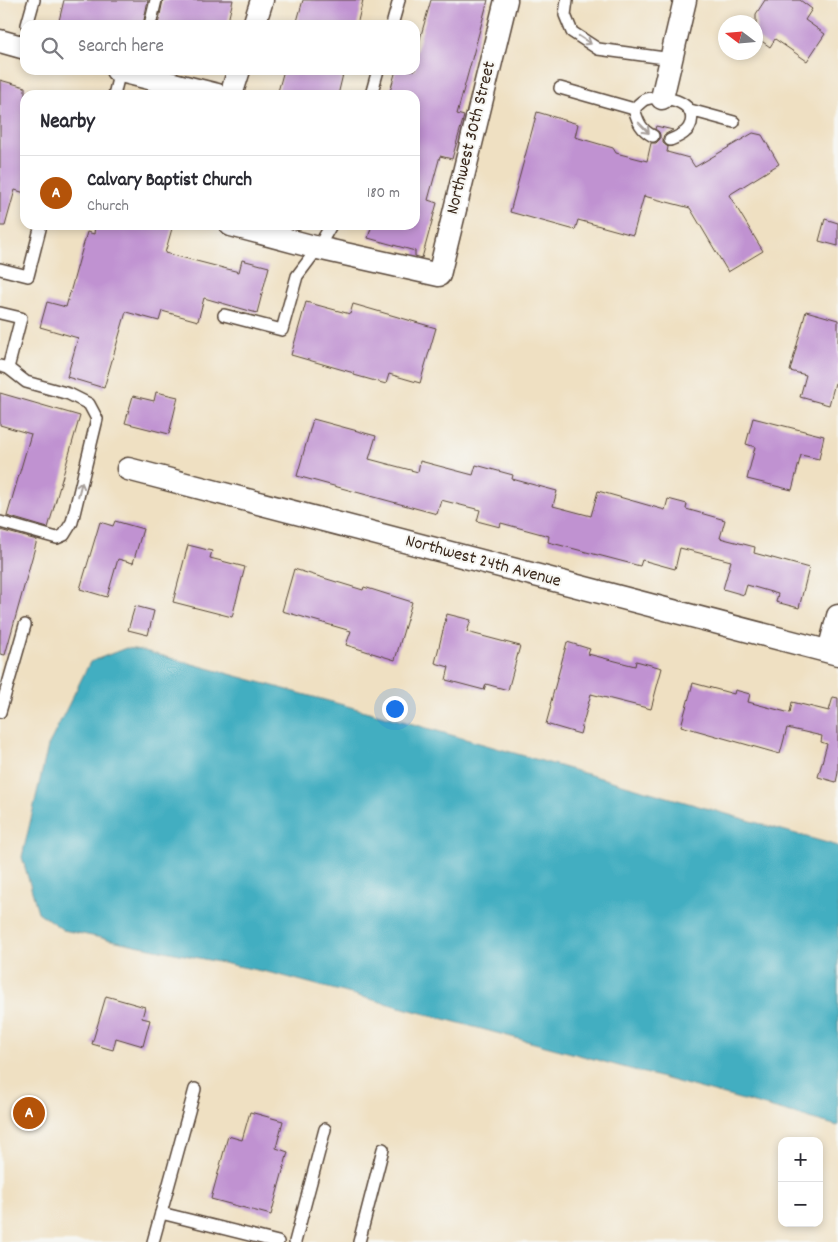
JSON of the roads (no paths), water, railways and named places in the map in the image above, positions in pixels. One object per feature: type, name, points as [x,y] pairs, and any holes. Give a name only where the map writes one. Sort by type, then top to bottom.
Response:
[{"type":"street","points":[[256,20],[262,0]]},
{"type":"street","name":"Northwest 30th Street","points":[[318,248],[439,275],[506,0]]},
{"type":"street","points":[[662,98],[685,0]]},
{"type":"street","points":[[143,75],[198,90]]},
{"type":"street","points":[[233,90],[237,75]]},
{"type":"street","points":[[249,230],[318,248]]},
{"type":"street","name":"Northwest 24th Avenue","points":[[128,469],[833,653]]},
{"type":"street","points":[[833,653],[838,616]]},
{"type":"lane","points":[[28,20],[34,0]]},
{"type":"lane","points":[[151,20],[156,0]]},
{"type":"lane","points":[[393,20],[399,0]]},
{"type":"lane","points":[[567,0],[565,14],[572,32],[598,49],[672,59]]},
{"type":"lane","points":[[117,90],[126,75]]},
{"type":"lane","points":[[372,90],[377,75]]},
{"type":"lane","points":[[560,88],[634,110]]},
{"type":"lane","points":[[634,110],[639,103],[647,99],[662,98],[676,101],[690,110],[734,122]]},
{"type":"lane","points":[[634,110],[638,122],[654,136]]},
{"type":"lane","points":[[670,140],[685,132],[690,126],[692,118],[690,110]]},
{"type":"lane","points":[[0,269],[28,276],[40,230]]},
{"type":"lane","points":[[224,315],[282,330],[297,276],[318,248],[328,230]]},
{"type":"lane","points":[[0,313],[21,318],[4,367],[26,382],[69,394],[88,404],[97,419],[72,522],[64,535],[57,538],[0,522]]},
{"type":"lane","points":[[0,712],[25,625]]},
{"type":"lane","points":[[153,1242],[195,1089]]},
{"type":"lane","points":[[295,1242],[325,1128]]},
{"type":"lane","points":[[359,1242],[383,1149]]},
{"type":"lane","points":[[161,1213],[278,1242]]},
{"type":"water","points":[[126,648],[141,650],[413,724],[838,846],[838,1126],[276,974],[63,930],[38,912],[22,857],[48,746],[90,662]]},
{"type":"place","name":"Calvary Baptist Church","points":[[29,1113]]}]
